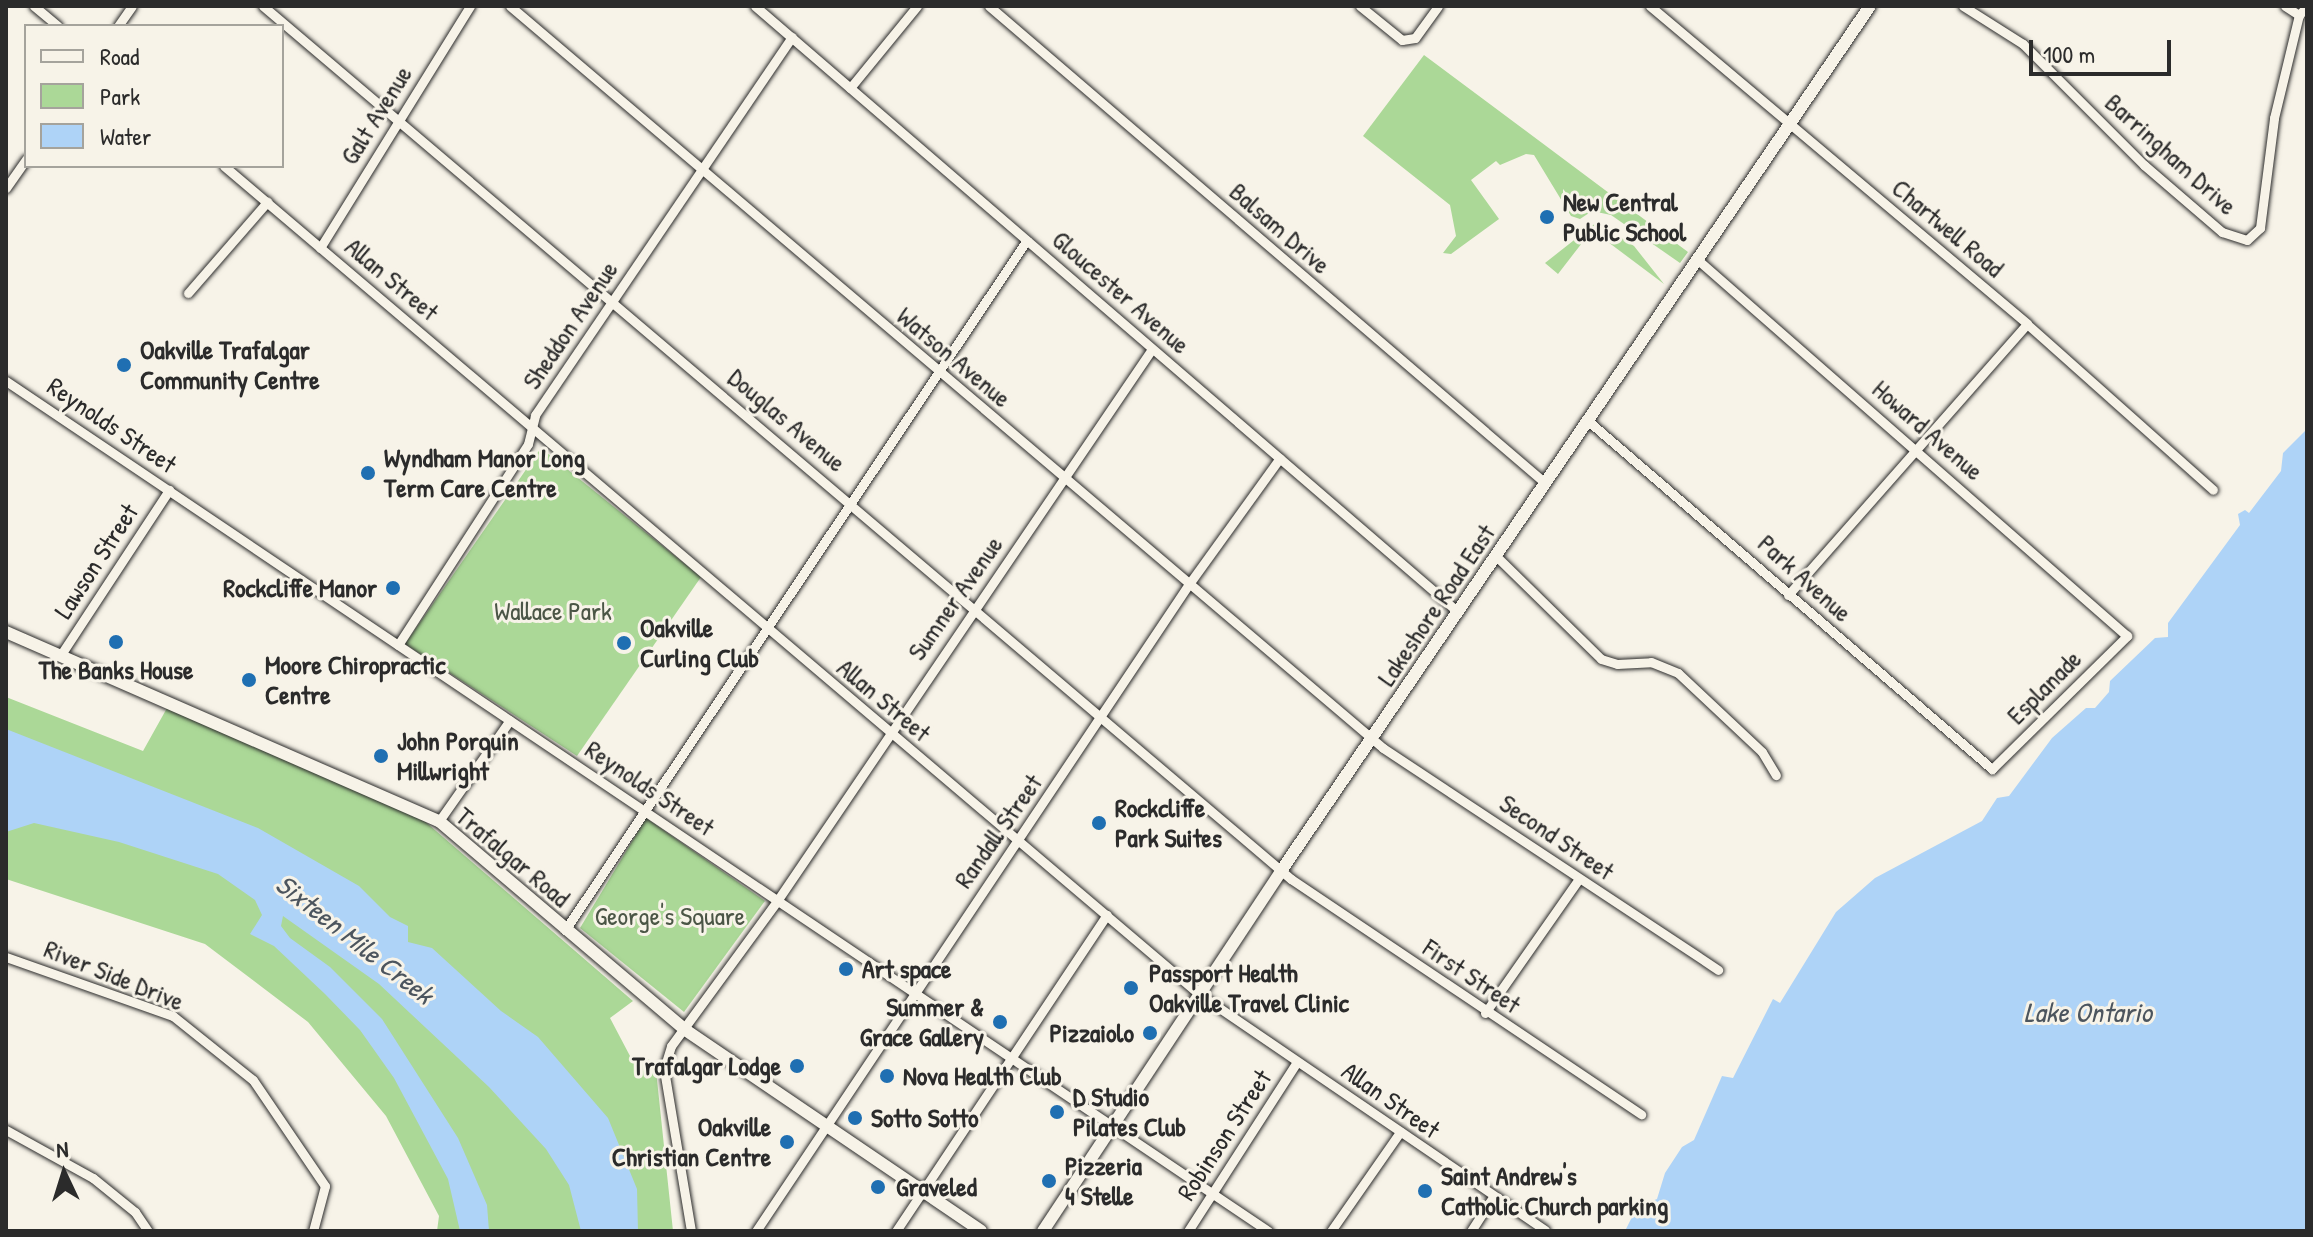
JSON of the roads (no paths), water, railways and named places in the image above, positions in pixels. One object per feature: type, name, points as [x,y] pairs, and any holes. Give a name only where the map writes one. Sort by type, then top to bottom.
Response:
[{"type":"main road","name":"Lakeshore Road East","points":[[1043,1231],[1281,871],[1870,6]]},
{"type":"main road","name":"Trafalgar Road","points":[[6,632],[439,821],[684,1029],[981,1231]]},
{"type":"street","points":[[34,6],[56,24]]},
{"type":"street","points":[[119,24],[132,6]]},
{"type":"street","name":"Douglas Avenue","points":[[263,6],[611,303],[851,502],[1099,720],[1281,871]]},
{"type":"street","name":"Galt Avenue","points":[[320,248],[470,6]]},
{"type":"street","name":"Watson Avenue","points":[[510,6],[1372,739]]},
{"type":"street","name":"Gloucester Avenue","points":[[755,6],[1458,612]]},
{"type":"street","points":[[850,88],[917,6]]},
{"type":"street","name":"Balsam Drive","points":[[989,6],[1544,482]]},
{"type":"street","points":[[1360,6],[1402,40],[1415,38],[1438,6]]},
{"type":"street","name":"Chartwell Road","points":[[1650,6],[2027,324],[2213,490]]},
{"type":"street","name":"Barringham Drive","points":[[1963,6],[2023,44],[2144,165],[2222,232],[2241,239],[2260,228],[2274,118],[2299,15]]},
{"type":"street","points":[[2285,6],[2299,15],[2307,6]]},
{"type":"street","name":"Sheddon Avenue","points":[[398,645],[528,444],[532,427],[611,303],[792,37]]},
{"type":"street","points":[[6,188],[24,162]]},
{"type":"street","name":"Allan Street","points":[[226,168],[764,628],[1020,840],[1199,994],[1545,1230]]},
{"type":"street","points":[[188,293],[267,202]]},
{"type":"street","points":[[565,930],[642,810],[1027,240]]},
{"type":"street","name":"Howard Avenue","points":[[1698,260],[2127,636]]},
{"type":"street","points":[[1788,595],[2027,324]]},
{"type":"street","name":"Sumner Avenue","points":[[691,1231],[664,1069],[684,1029],[777,901],[888,733],[1152,349]]},
{"type":"street","name":"Reynolds Street","points":[[6,381],[1268,1231]]},
{"type":"street","name":"Park Avenue","points":[[1587,420],[1992,769]]},
{"type":"street","name":"Randall Street","points":[[756,1231],[1189,584],[1280,458]]},
{"type":"street","name":"Lawson Street","points":[[60,656],[169,490]]},
{"type":"street","points":[[1496,556],[1601,659],[1617,664],[1651,662],[1678,673],[1762,752],[1776,775]]},
{"type":"street","name":"Esplanade","points":[[1992,769],[2127,636]]},
{"type":"street","points":[[439,821],[510,720]]},
{"type":"street","name":"Second Street","points":[[1372,739],[1718,970]]},
{"type":"street","name":"First Street","points":[[1281,871],[1485,1013],[1641,1114]]},
{"type":"street","points":[[1485,1013],[1579,879]]},
{"type":"street","points":[[896,1231],[1107,915]]},
{"type":"street","name":"River Side Drive","points":[[6,957],[173,1016],[253,1080],[325,1186],[313,1231]]},
{"type":"street","name":"Robinson Street","points":[[1188,1231],[1297,1062]]},
{"type":"street","points":[[6,1130],[93,1178],[135,1212],[148,1231]]},
{"type":"street","points":[[1331,1231],[1400,1132]]},
{"type":"street","points":[[1471,1231],[1493,1197]]},
{"type":"water","name":"Lake Ontario","points":[[2307,429],[2307,1231],[1625,1231],[1637,1207],[1657,1199],[1665,1173],[1682,1147],[1694,1140],[1722,1076],[1733,1078],[1773,999],[1780,1003],[1836,912],[1875,878],[1982,821],[1997,798],[2009,796],[2052,738],[2086,708],[2095,708],[2109,692],[2110,681],[2155,638],[2168,637],[2168,623],[2240,525],[2238,514],[2245,510],[2249,513],[2281,471],[2283,453]]},
{"type":"water","name":"Sixteen Mile Creek","points":[[6,729],[258,828],[359,886],[390,917],[408,926],[408,942],[432,948],[501,1011],[538,1037],[608,1118],[637,1189],[638,1231],[581,1231],[569,1185],[546,1149],[489,1087],[379,984],[283,916],[281,926],[290,938],[330,967],[382,1019],[458,1138],[487,1205],[489,1231],[460,1231],[448,1179],[394,1078],[360,1030],[325,994],[274,946],[250,934],[262,915],[255,900],[218,874],[119,842],[34,823],[6,832]]},
{"type":"place","name":"New Central Public School","points":[[1547,217]]},
{"type":"place","name":"Oakville Trafalgar Community Centre","points":[[124,365]]},
{"type":"place","name":"Wyndham Manor Long Term Care Centre","points":[[368,473]]},
{"type":"place","name":"Rockcliffe Manor","points":[[393,588]]},
{"type":"place","name":"The Banks House","points":[[116,642]]},
{"type":"place","name":"Oakville Curling Club","points":[[624,643]]},
{"type":"place","name":"Moore Chiropractic Centre","points":[[249,680]]},
{"type":"place","name":"John Porquin Millwright","points":[[381,756]]},
{"type":"place","name":"Rockcliffe Park Suites","points":[[1099,823]]},
{"type":"place","name":"Art space","points":[[846,969]]},
{"type":"place","name":"Passport Health Oakville Travel Clinic","points":[[1131,988]]},
{"type":"place","name":"Summer & Grace Gallery","points":[[1000,1022]]},
{"type":"place","name":"Pizzaiolo","points":[[1150,1033]]},
{"type":"place","name":"Trafalgar Lodge","points":[[797,1066]]},
{"type":"place","name":"Nova Health Club","points":[[887,1076]]},
{"type":"place","name":"D Studio Pilates Club","points":[[1057,1112]]},
{"type":"place","name":"Sotto Sotto","points":[[855,1118]]},
{"type":"place","name":"Oakville Christian Centre","points":[[787,1142]]},
{"type":"place","name":"Pizzeria 4 Stelle","points":[[1049,1181]]},
{"type":"place","name":"Graveled","points":[[878,1187]]},
{"type":"place","name":"Saint Andrew's Catholic Church parking","points":[[1425,1191]]},
{"type":"park label","name":"Wallace Park","points":[[553,611]]},
{"type":"park label","name":"George's Square","points":[[670,916]]}]
